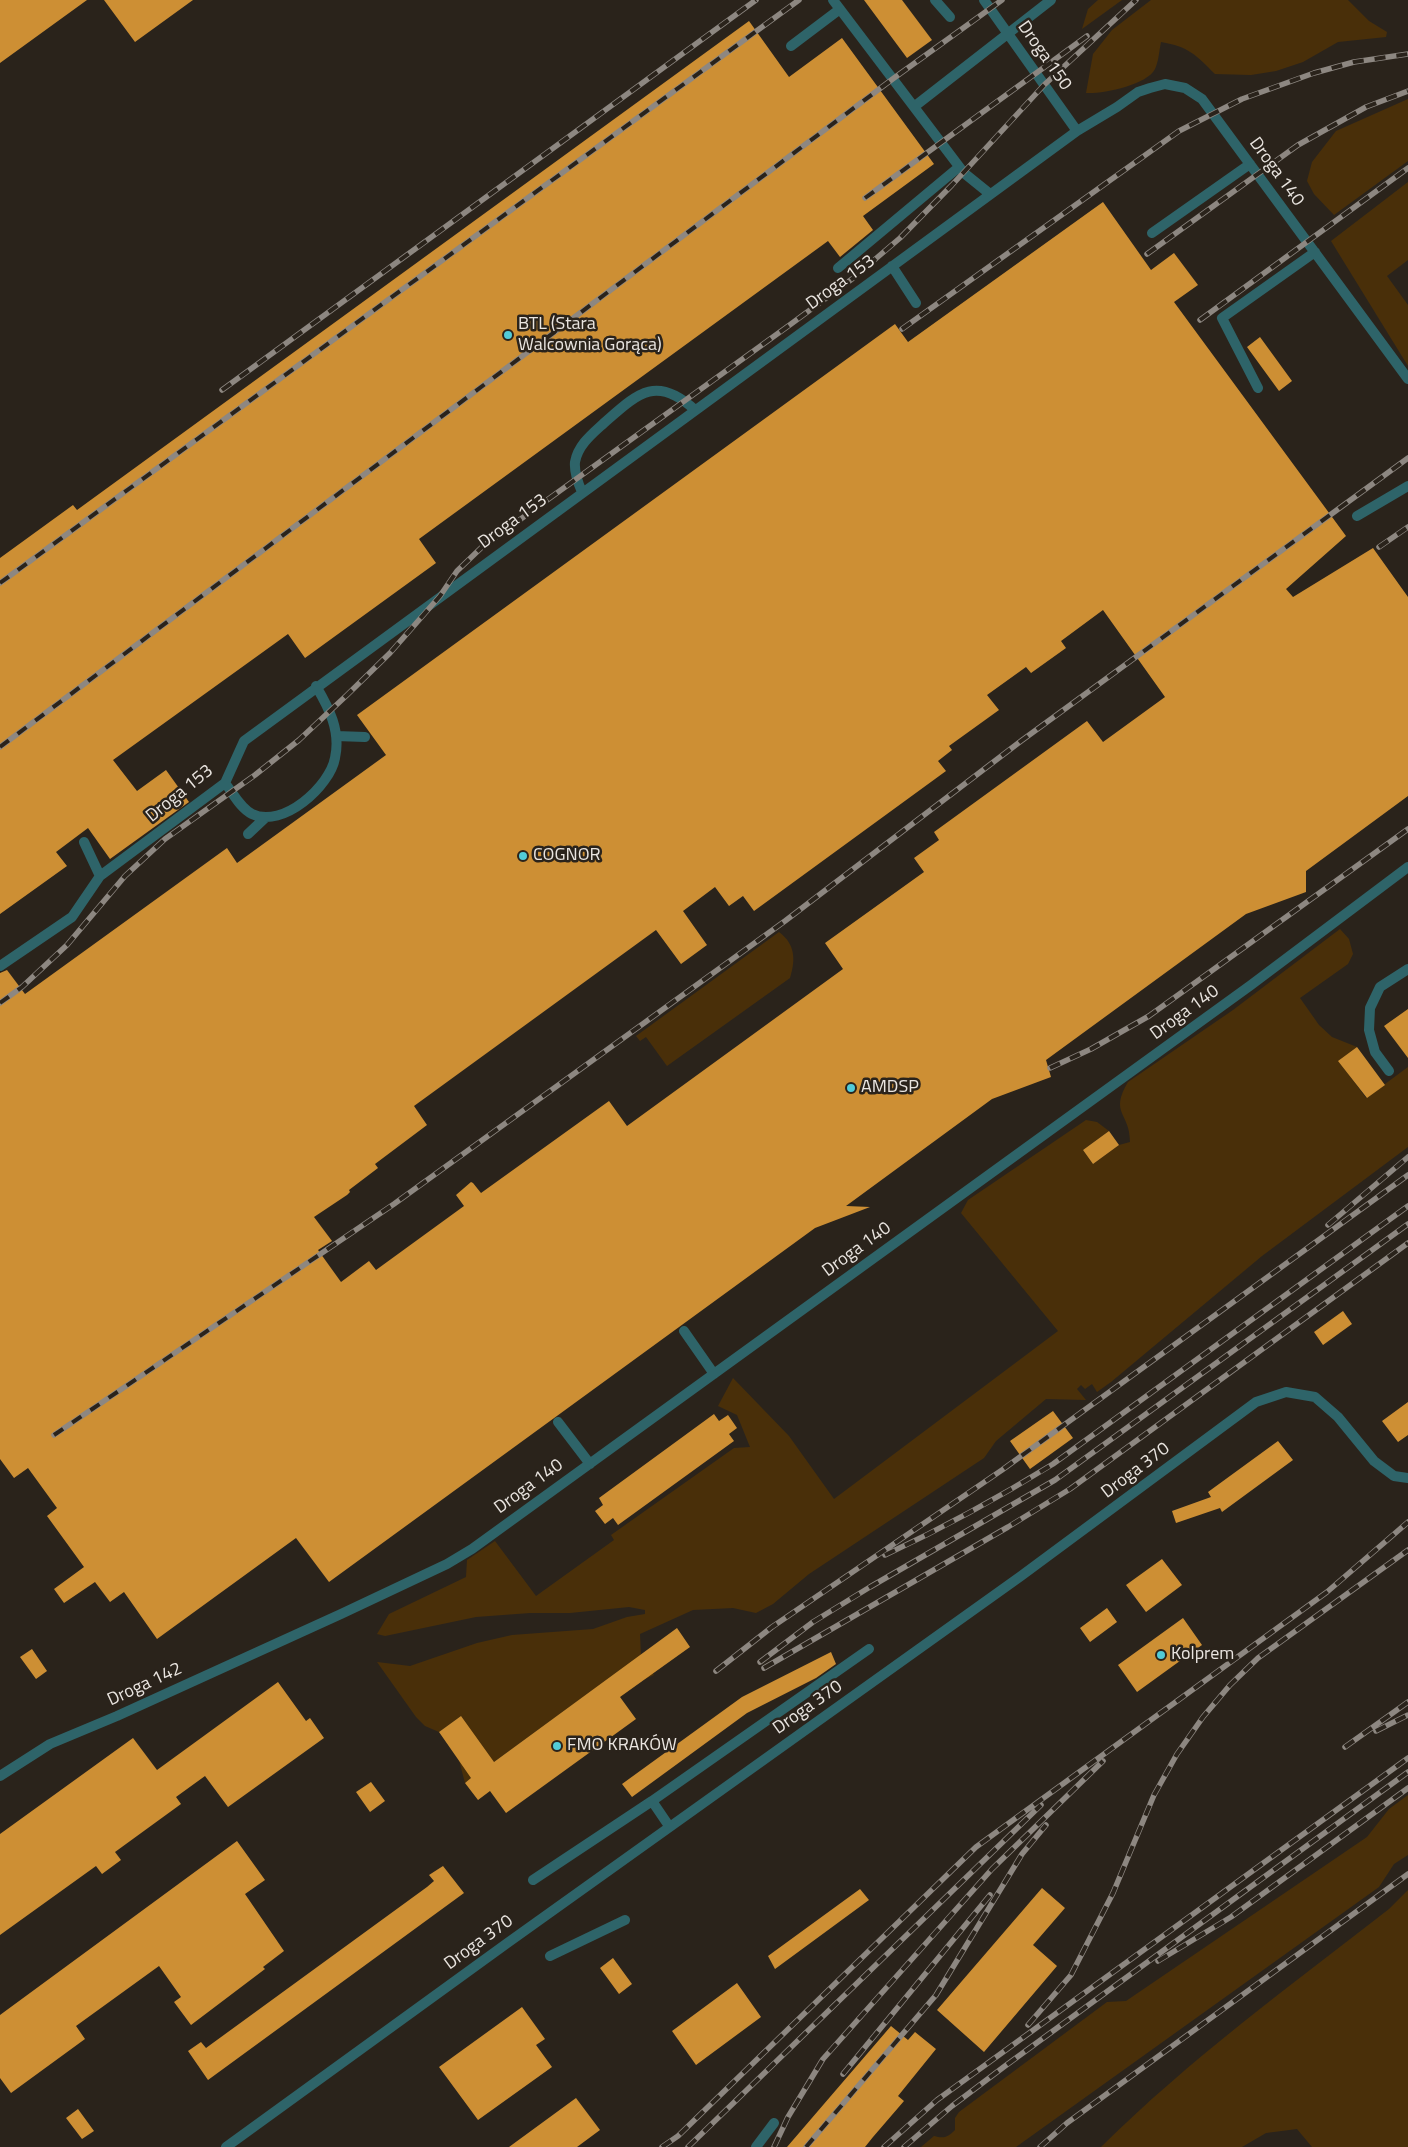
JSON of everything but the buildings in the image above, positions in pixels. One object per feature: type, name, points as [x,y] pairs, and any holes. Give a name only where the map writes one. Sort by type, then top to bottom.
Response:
[{"type":"lane","points":[[833,0],[915,106],[959,167],[990,194]]},
{"type":"lane","points":[[935,0],[950,17]]},
{"type":"lane","name":"Droga 150","points":[[984,0],[1076,131]]},
{"type":"lane","points":[[915,106],[1051,0]]},
{"type":"lane","points":[[791,46],[840,9]]},
{"type":"lane","name":"Droga 140","points":[[1076,131],[1117,107],[1138,92],[1165,84],[1185,88],[1202,99],[1408,379]]},
{"type":"lane","name":"Droga 153","points":[[0,966],[72,917],[100,876],[226,782],[244,741],[316,686],[1076,131]]},
{"type":"lane","points":[[1152,233],[1250,164]]},
{"type":"lane","points":[[838,268],[959,167]]},
{"type":"lane","points":[[1258,388],[1222,318],[1315,252]]},
{"type":"lane","points":[[892,266],[916,303]]},
{"type":"lane","points":[[582,492],[575,469],[580,448],[589,436],[635,396],[652,392],[669,392],[682,398],[695,410]]},
{"type":"lane","points":[[1357,516],[1408,486]]},
{"type":"lane","points":[[226,782],[242,807],[253,815],[266,817],[280,815],[294,809],[326,780],[335,758],[336,736],[332,715],[316,686]]},
{"type":"lane","points":[[336,736],[365,737]]},
{"type":"lane","points":[[248,834],[266,817]]},
{"type":"lane","points":[[84,842],[100,876]]},
{"type":"lane","name":"Droga 140","points":[[307,1629],[455,1559],[472,1549],[1251,985],[1408,866]]},
{"type":"lane","points":[[1389,1071],[1375,1052],[1369,1030],[1370,1008],[1380,987],[1408,969]]},
{"type":"lane","points":[[684,1331],[714,1374]]},
{"type":"lane","name":"Droga 370","points":[[226,2147],[670,1826],[1021,1576],[1256,1402],[1286,1392],[1315,1397],[1338,1417],[1374,1461],[1394,1476],[1408,1478]]},
{"type":"lane","points":[[558,1422],[590,1464]]},
{"type":"lane","name":"Droga 142","points":[[0,1776],[50,1744],[118,1716],[307,1629]]},
{"type":"lane","points":[[533,1880],[652,1801],[869,1649]]},
{"type":"lane","points":[[652,1801],[670,1826]]},
{"type":"lane","points":[[550,1956],[625,1920]]},
{"type":"lane","points":[[756,2147],[774,2123]]},
{"type":"shaded area","points":[[1098,0],[1122,0],[1082,29],[1088,9]]},
{"type":"shaded area","points":[[1151,0],[1348,0],[1369,21],[1387,32],[1386,37],[1338,42],[1303,62],[1276,71],[1251,75],[1215,74],[1191,52],[1178,46],[1161,42],[1155,69],[1143,80],[1113,90],[1086,93],[1093,54],[1112,30]]},
{"type":"shaded area","points":[[1408,99],[1408,161],[1334,215],[1314,194],[1307,181],[1312,162],[1336,131]]},
{"type":"shaded area","points":[[1408,182],[1408,260],[1387,276],[1408,305],[1408,366],[1331,241]]},
{"type":"shaded area","points":[[1340,929],[1349,939],[1353,954],[1348,964],[1300,998],[1319,1025],[1332,1037],[1357,1047],[1339,1061],[1366,1098],[1408,1067],[1408,1147],[1262,1256],[1111,1382],[1097,1392],[1092,1384],[1085,1389],[1081,1385],[1077,1389],[1086,1400],[1046,1399],[996,1441],[984,1458],[809,1574],[773,1604],[756,1613],[733,1608],[693,1610],[640,1634],[641,1656],[654,1675],[645,1679],[626,1666],[465,1783],[459,1760],[461,1716],[439,1732],[425,1726],[416,1717],[377,1662],[410,1666],[477,1643],[512,1635],[593,1629],[627,1617],[645,1614],[645,1610],[629,1607],[570,1613],[530,1613],[476,1617],[385,1636],[377,1634],[389,1614],[466,1577],[467,1560],[495,1541],[536,1596],[614,1540],[611,1535],[734,1448],[750,1447],[737,1415],[718,1406],[733,1378],[789,1436],[834,1499],[1058,1331],[961,1213],[968,1200],[1086,1120],[1097,1122],[1109,1131],[1083,1150],[1093,1164],[1119,1145],[1130,1142],[1127,1124],[1120,1107],[1120,1101],[1128,1082],[1233,1010]]},
{"type":"shaded area","points":[[779,932],[788,942],[793,952],[790,978],[667,1066],[646,1037],[640,1041],[636,1036]]},
{"type":"shaded area","points":[[1408,1795],[1408,1855],[1394,1864],[1379,1887],[1016,2147],[921,2147],[934,2136],[946,2137],[950,2134],[955,2130],[955,2118],[959,2112],[1107,2002],[1126,2001],[1367,1837],[1389,1809]]},
{"type":"shaded area","points":[[1408,1890],[1408,2147],[1312,2147],[1297,2129],[1266,2133],[1242,2147],[1101,2147],[1205,2053],[1389,1909]]},
{"type":"railway","points":[[222,390],[756,0]]},
{"type":"railway","points":[[0,583],[799,0]]},
{"type":"railway","points":[[0,747],[894,78],[1002,0]]},
{"type":"railway","points":[[0,1003],[22,987],[67,945],[125,876],[165,839],[255,775],[299,740],[347,695],[390,653],[440,596],[457,571],[482,547],[852,279],[900,238],[952,185],[1044,85],[1136,0]]},
{"type":"railway","points":[[865,198],[1087,36]]},
{"type":"railway","points":[[902,329],[1179,131],[1242,99],[1314,73],[1354,62],[1408,54]]},
{"type":"railway","points":[[1147,254],[1298,145],[1366,107],[1408,91]]},
{"type":"railway","points":[[1200,320],[1408,168]]},
{"type":"railway","points":[[54,1435],[394,1204],[785,921],[1021,741],[1408,458]]},
{"type":"railway","points":[[1379,547],[1408,527]]},
{"type":"railway","points":[[1050,1068],[1091,1049],[1149,1016],[1408,829]]},
{"type":"railway","points":[[1328,1225],[1408,1157]]},
{"type":"railway","points":[[716,1671],[772,1627],[1002,1470],[1408,1175]]},
{"type":"railway","points":[[885,1555],[970,1512],[1053,1464],[1408,1206]]},
{"type":"railway","points":[[760,1662],[813,1622],[1055,1480],[1408,1224]]},
{"type":"railway","points":[[764,1668],[1070,1489],[1408,1243]]},
{"type":"railway","points":[[662,2147],[678,2136],[976,1847],[1327,1592],[1408,1522]]},
{"type":"railway","points":[[1028,2025],[1071,1975],[1113,1893],[1154,1795],[1177,1754],[1203,1717],[1230,1685],[1258,1658],[1408,1550]]},
{"type":"railway","points":[[1345,1747],[1408,1702]]},
{"type":"railway","points":[[1376,1731],[1408,1715]]},
{"type":"railway","points":[[884,2147],[937,2100],[1408,1758]]},
{"type":"railway","points":[[774,2147],[788,2117],[823,2059],[992,1869],[1103,1761]]},
{"type":"railway","points":[[904,2147],[952,2106],[1005,2066],[1408,1772]]},
{"type":"railway","points":[[1158,1961],[1231,1917],[1408,1788]]},
{"type":"railway","points":[[688,2147],[1041,1805]]},
{"type":"railway","points":[[806,2147],[936,1995],[1022,1854],[1046,1825]]},
{"type":"railway","points":[[1040,2147],[1067,2123],[1408,1874]]},
{"type":"railway","points":[[843,2074],[990,1895]]},
{"type":"place","name":"BTL (Stara Walcownia Gorąca)","points":[[508,335]]},
{"type":"place","name":"COGNOR","points":[[523,856]]},
{"type":"place","name":"AMDSP","points":[[851,1088]]},
{"type":"place","name":"Kolprem","points":[[1161,1655]]},
{"type":"place","name":"FMO KRAKÓW","points":[[557,1746]]}]
